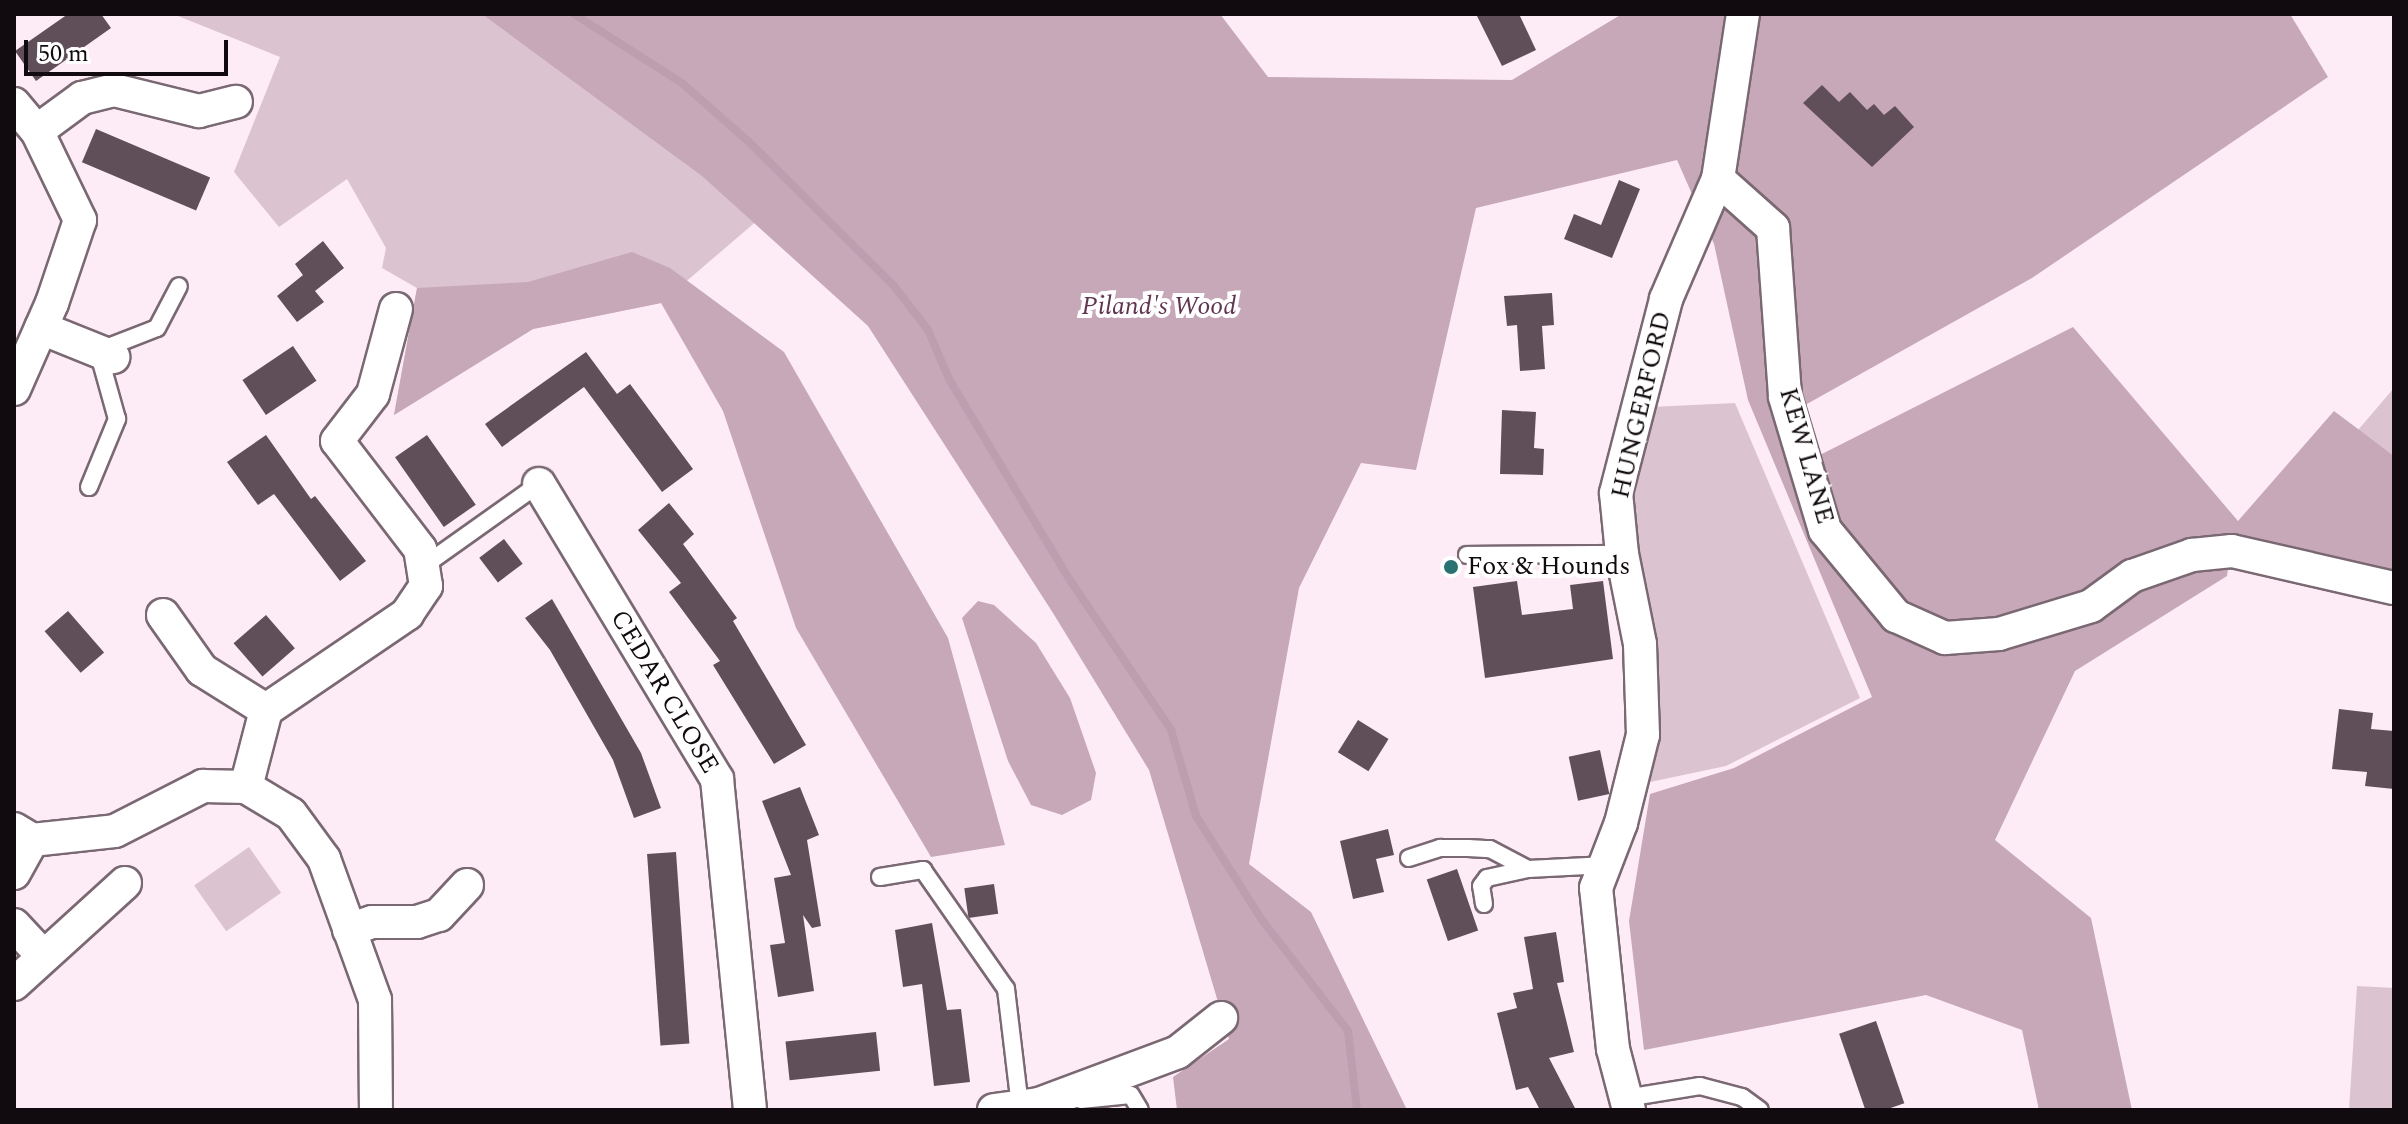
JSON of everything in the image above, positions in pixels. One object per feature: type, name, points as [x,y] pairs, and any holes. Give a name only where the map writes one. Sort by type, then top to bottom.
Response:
[{"type":"street","points":[[1718,179],[1743,14]]},
{"type":"street","points":[[37,131],[82,98],[114,90],[199,111],[236,102]]},
{"type":"street","points":[[14,104],[37,131],[80,220],[41,328],[14,389]]},
{"type":"street","name":"HUNGERFORD","points":[[1628,1104],[1613,1049],[1596,888],[1607,865],[1643,735],[1640,644],[1622,554],[1616,493],[1666,299],[1718,179]]},
{"type":"street","name":"KEW LANE","points":[[1718,179],[1773,228],[1785,397],[1825,530],[1896,616],[1945,638],[1999,634],[2091,606],[2147,571],[2192,555],[2232,551],[2394,588]]},
{"type":"street","points":[[246,787],[266,710],[407,614],[426,586],[425,565],[399,518],[337,441],[373,394],[396,309]]},
{"type":"street","points":[[41,328],[106,354]]},
{"type":"street","name":"CEDAR CLOSE","points":[[539,484],[717,779],[750,1110]]},
{"type":"street","points":[[163,615],[202,670],[266,710]]},
{"type":"street","points":[[14,873],[23,835],[115,831],[203,786],[246,787],[291,814],[324,859],[375,1000],[376,1110]]},
{"type":"street","points":[[14,984],[125,883]]},
{"type":"street","points":[[349,930],[439,915],[467,885]]},
{"type":"street","points":[[14,925],[43,956]]},
{"type":"street","points":[[1018,1107],[1178,1052],[1221,1018]]},
{"type":"lane","points":[[89,487],[117,419],[106,354],[157,328],[179,286]]},
{"type":"lane","points":[[425,565],[539,484]]},
{"type":"lane","points":[[1467,555],[1622,554]]},
{"type":"lane","points":[[1409,858],[1440,848],[1490,849],[1528,869]]},
{"type":"lane","points":[[1484,904],[1481,886],[1487,878],[1528,869],[1607,865]]},
{"type":"lane","points":[[880,877],[923,870],[1006,989],[1018,1107],[1131,1095],[1140,1110]]},
{"type":"lane","points":[[1628,1104],[1700,1086],[1742,1097],[1760,1110]]},
{"type":"shaded area","points":[[173,14],[558,14],[787,195],[661,303],[533,329],[394,415],[417,288],[382,268],[386,248],[347,179],[279,227],[234,172],[280,57]]},
{"type":"shaded area","points":[[2394,388],[2394,456],[2358,430]]},
{"type":"shaded area","points":[[1735,403],[1860,698],[1726,766],[1650,782],[1659,693],[1631,509],[1651,407]]},
{"type":"shaded area","points":[[249,847],[281,893],[226,931],[194,885]]},
{"type":"shaded area","points":[[2357,986],[2394,988],[2394,1110],[2349,1110]]},
{"type":"green space","name":"Piland's Wood","points":[[482,14],[1220,14],[1268,77],[1512,80],[1622,14],[2290,14],[2328,77],[2032,278],[1798,409],[1812,459],[2073,327],[2238,521],[2334,411],[2394,456],[2394,579],[2232,539],[2227,576],[2075,671],[1995,840],[2091,918],[2132,1110],[2039,1110],[2022,1030],[1926,995],[1644,1050],[1629,921],[1650,794],[1734,768],[1872,697],[1748,400],[1714,244],[1677,160],[1476,208],[1416,470],[1361,463],[1299,588],[1249,864],[1311,912],[1407,1110],[1177,1110],[1173,1077],[1229,1039],[1149,770],[1053,613],[868,326],[702,176]]},
{"type":"green space","points":[[632,252],[670,268],[784,352],[948,638],[1005,845],[931,857],[796,628],[723,411],[661,303],[533,329],[394,415],[417,288],[528,282]]},
{"type":"green space","points":[[978,601],[994,605],[1036,643],[1070,698],[1096,773],[1091,800],[1062,815],[1031,805],[1008,761],[962,618]]},
{"type":"building","points":[[68,14],[101,14],[111,28],[36,81],[15,51]]},
{"type":"building","points":[[1476,14],[1519,14],[1536,50],[1502,66]]},
{"type":"building","points":[[1822,85],[1839,102],[1850,92],[1867,110],[1874,104],[1884,115],[1895,106],[1914,127],[1872,167],[1803,103]]},
{"type":"building","points":[[96,129],[210,177],[196,211],[82,162]]},
{"type":"building","points":[[1619,180],[1640,189],[1612,258],[1564,239],[1574,214],[1601,225]]},
{"type":"building","points":[[323,241],[344,268],[315,291],[324,302],[297,322],[277,296],[303,275],[295,264]]},
{"type":"building","points":[[1552,293],[1554,325],[1542,326],[1545,369],[1520,371],[1517,325],[1507,326],[1504,296]]},
{"type":"building","points":[[293,346],[316,381],[266,415],[242,380]]},
{"type":"building","points":[[586,352],[617,394],[630,384],[693,469],[662,492],[584,387],[502,447],[485,424]]},
{"type":"building","points":[[1502,410],[1536,412],[1534,448],[1544,449],[1543,475],[1500,474]]},
{"type":"building","points":[[266,435],[311,499],[315,496],[366,561],[340,581],[274,494],[258,505],[227,462]]},
{"type":"building","points":[[427,435],[476,505],[444,527],[395,457]]},
{"type":"building","points":[[669,503],[694,534],[683,544],[737,618],[733,621],[806,745],[774,764],[713,665],[720,661],[669,592],[681,583],[638,530]]},
{"type":"building","points":[[504,539],[523,564],[498,582],[479,558]]},
{"type":"building","points":[[1517,581],[1522,615],[1573,609],[1570,585],[1603,581],[1613,659],[1485,678],[1473,587]]},
{"type":"building","points":[[552,599],[641,753],[661,808],[634,818],[613,760],[550,650],[525,618]]},
{"type":"building","points":[[68,611],[104,653],[81,673],[45,631]]},
{"type":"building","points":[[266,615],[295,648],[262,676],[234,643]]},
{"type":"building","points":[[2339,709],[2373,713],[2371,729],[2394,731],[2394,789],[2365,786],[2367,772],[2332,769]]},
{"type":"building","points":[[1358,720],[1389,739],[1368,771],[1338,752]]},
{"type":"building","points":[[1600,750],[1609,794],[1578,801],[1569,757]]},
{"type":"building","points":[[800,787],[819,835],[807,840],[821,926],[812,928],[803,915],[814,991],[778,997],[770,945],[785,943],[774,878],[791,875],[762,801]]},
{"type":"building","points":[[1388,829],[1394,855],[1376,859],[1384,892],[1353,899],[1340,841]]},
{"type":"building","points":[[676,852],[689,1044],[660,1046],[647,854]]},
{"type":"building","points":[[1457,869],[1478,930],[1448,941],[1427,879]]},
{"type":"building","points":[[994,884],[998,914],[968,918],[964,888]]},
{"type":"building","points":[[932,923],[947,1010],[961,1009],[970,1082],[934,1086],[922,984],[903,987],[895,930]]},
{"type":"building","points":[[1556,932],[1564,982],[1557,983],[1574,1052],[1549,1058],[1576,1110],[1540,1110],[1528,1087],[1516,1090],[1497,1013],[1517,1008],[1513,993],[1533,989],[1524,937]]},
{"type":"building","points":[[1876,1021],[1904,1103],[1885,1110],[1865,1110],[1839,1034]]},
{"type":"building","points":[[876,1032],[880,1071],[790,1080],[785,1042]]},
{"type":"waterway","points":[[574,14],[682,83],[749,142],[894,286],[928,330],[949,379],[1070,580],[1171,730],[1196,816],[1262,920],[1348,1031],[1357,1110]]},
{"type":"place","name":"Fox & Hounds","points":[[1451,567]]}]
